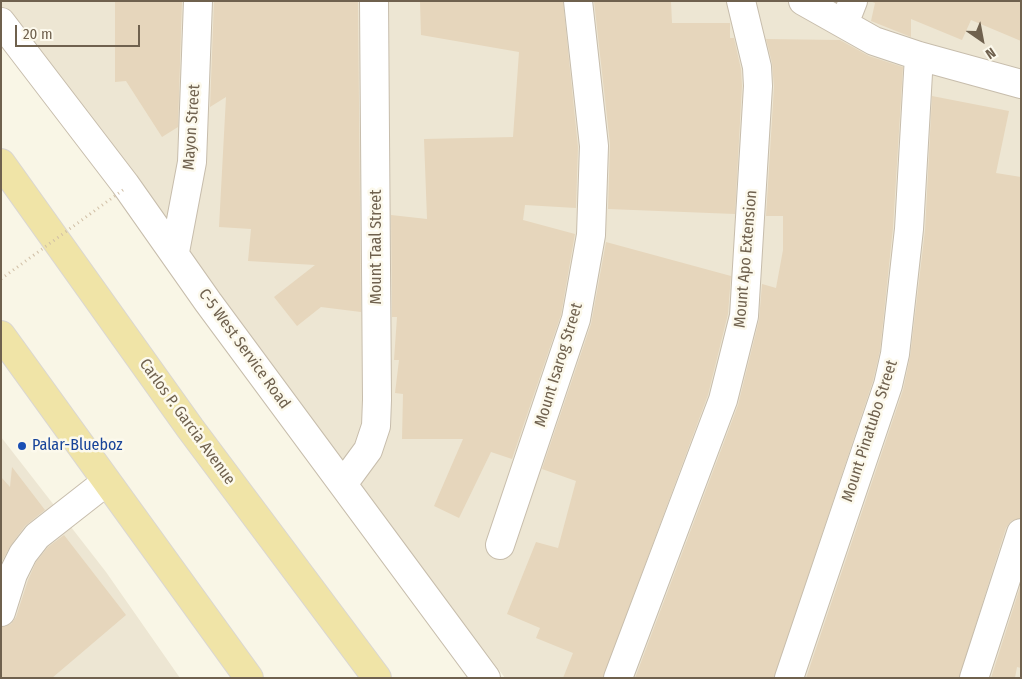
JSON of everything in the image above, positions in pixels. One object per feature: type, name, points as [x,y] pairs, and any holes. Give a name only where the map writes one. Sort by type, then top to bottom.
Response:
[{"type":"main road","name":"Carlos P. Garcia Avenue","points":[[1,163],[190,428],[377,678]]},
{"type":"main road","points":[[1,335],[249,678]]},
{"type":"street","name":"Mayon Street","points":[[174,252],[192,162],[198,1]]},
{"type":"street","name":"Mount Taal Street","points":[[344,484],[368,450],[376,426],[378,400],[374,1]]},
{"type":"street","name":"Mount Isarog Street","points":[[500,545],[576,318],[591,235],[594,146],[578,1]]},
{"type":"street","name":"Mount Apo Extension","points":[[618,678],[723,400],[744,316],[758,86],[757,67],[741,1]]},
{"type":"street","points":[[803,1],[849,13],[874,40],[919,56],[1021,84]]},
{"type":"street","name":"C-5 West Service Road","points":[[1,22],[174,252],[208,302],[486,678]]},
{"type":"street","name":"Mount Pinatubo Street","points":[[789,678],[888,385],[895,354],[909,229],[919,56]]},
{"type":"street","points":[[1,612],[13,574],[23,554],[37,536],[106,482]]},
{"type":"street","points":[[974,678],[1021,533]]},
{"type":"path","points":[[1,279],[123,190]]},
{"type":"shaded area","points":[[1,1],[1021,1],[1021,678],[505,678],[1,6]]},
{"type":"shaded area","points":[[1,437],[106,572],[180,678],[1,678]]},
{"type":"building","points":[[115,1],[182,1],[178,127],[162,137],[126,81],[115,82]]},
{"type":"building","points":[[214,1],[358,1],[361,312],[321,307],[297,326],[274,297],[315,265],[248,261],[251,229],[219,227],[226,97],[210,107]]},
{"type":"building","points":[[420,1],[563,1],[578,147],[576,208],[525,205],[523,220],[575,234],[561,315],[512,459],[491,452],[459,518],[434,506],[463,439],[402,439],[403,394],[395,393],[399,360],[394,360],[397,317],[392,317],[391,215],[427,219],[424,139],[513,137],[519,52],[421,35]]},
{"type":"building","points":[[594,1],[671,1],[672,23],[730,23],[730,38],[734,38],[741,69],[742,86],[735,214],[608,209],[610,144]]},
{"type":"building","points":[[870,1],[1021,1],[1021,41],[971,20],[962,40],[911,19],[911,37],[871,21],[875,3]]},
{"type":"building","points":[[766,39],[840,40],[869,56],[903,67],[893,228],[880,351],[873,381],[774,678],[635,678],[738,405],[759,320],[762,284],[776,288],[783,250],[783,216],[766,216],[774,87],[772,63]]},
{"type":"building","points":[[932,96],[1009,111],[996,173],[1021,177],[1021,518],[1011,521],[1006,528],[959,678],[806,678],[903,390],[910,357],[925,230]]},
{"type":"building","points":[[606,242],[731,276],[728,314],[708,395],[603,678],[563,678],[573,653],[536,638],[540,628],[507,614],[536,542],[558,548],[576,481],[542,469],[591,324]]},
{"type":"building","points":[[12,467],[45,510],[25,526],[1,563],[1,477],[10,487]]},
{"type":"building","points":[[64,535],[126,615],[52,678],[1,678],[1,627],[11,624],[16,617],[36,562],[48,547]]},
{"type":"building","points":[[1021,584],[1021,668],[1017,667],[1015,678],[991,678]]},
{"type":"place","name":"Palar-Blueboz","points":[[22,446]]}]
